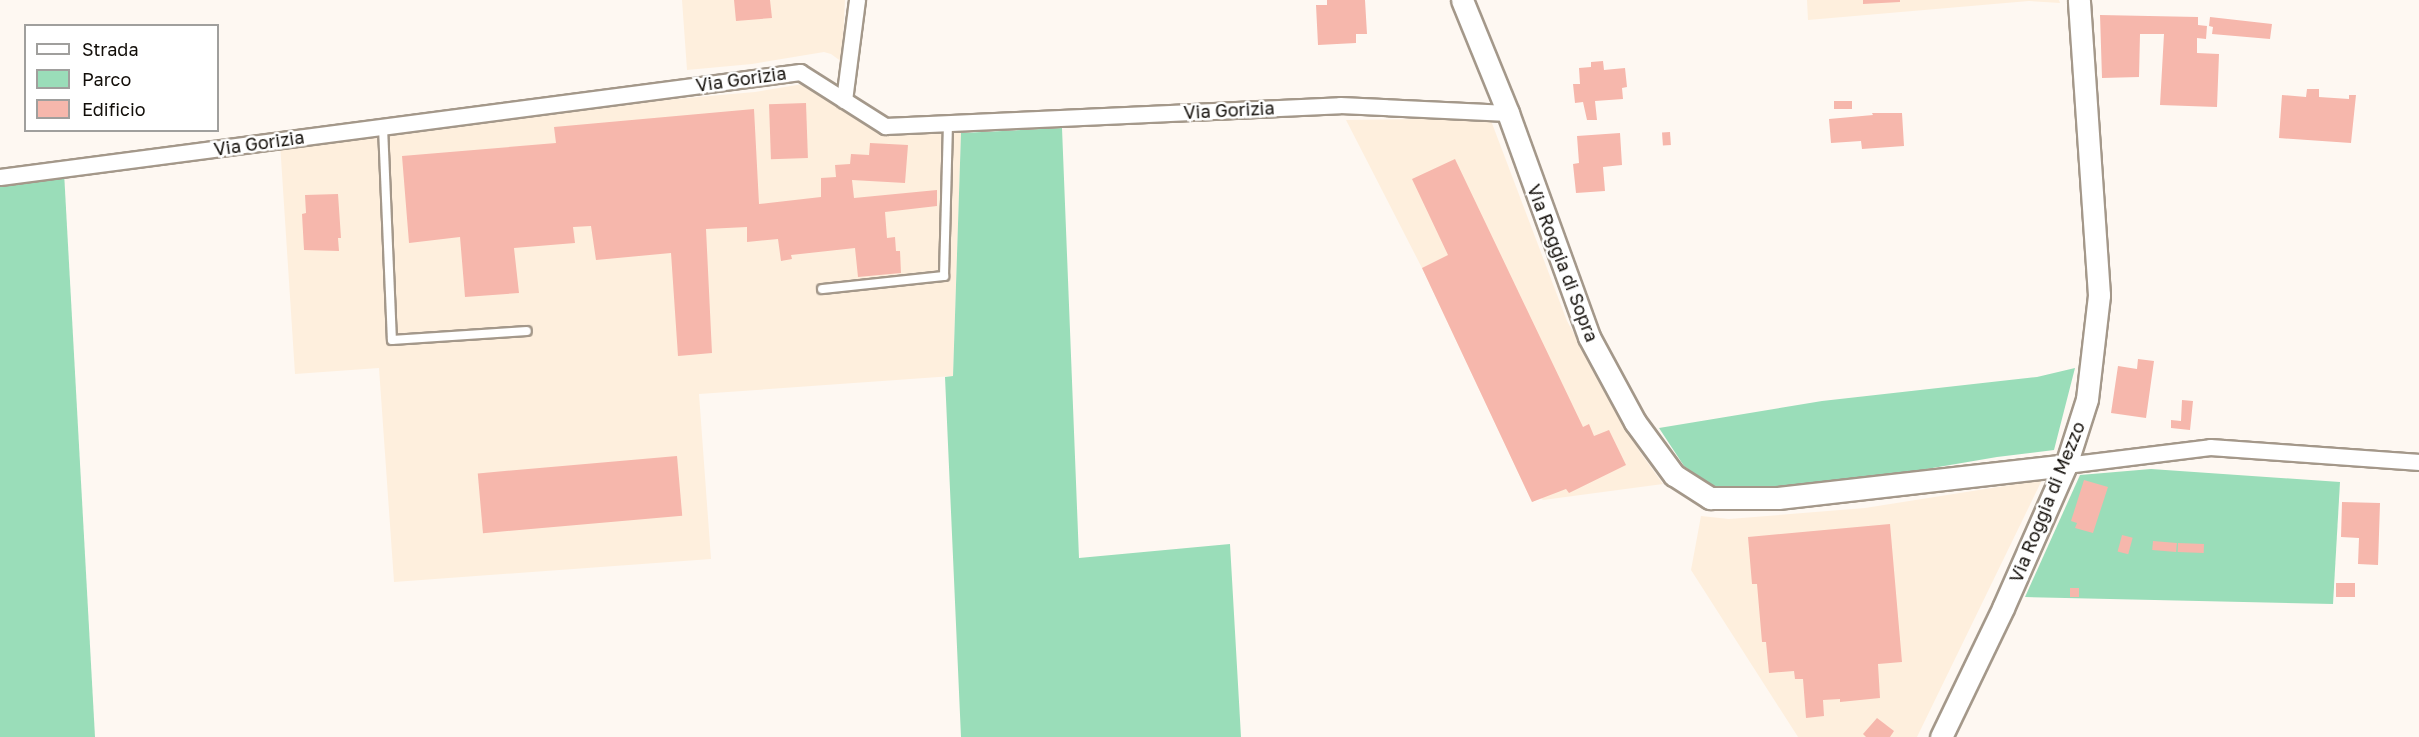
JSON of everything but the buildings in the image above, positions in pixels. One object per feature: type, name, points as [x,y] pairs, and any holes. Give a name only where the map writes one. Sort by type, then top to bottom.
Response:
[{"type":"street","points":[[844,100],[857,0]]},
{"type":"street","name":"Via Roggia di Sopra","points":[[1462,0],[1508,113],[1589,337],[1635,422],[1674,475],[1710,498],[1778,498],[2066,465]]},
{"type":"street","name":"Via Roggia di Mezzo","points":[[1941,737],[2003,608],[2066,465],[2087,399],[2099,295],[2079,0]]},
{"type":"street","name":"Via Gorizia","points":[[0,177],[800,72],[885,126],[1340,105],[1508,113]]},
{"type":"street","points":[[2066,465],[2210,447],[2419,462]]},
{"type":"lane","points":[[822,289],[944,276],[948,123]]},
{"type":"lane","points":[[383,127],[392,340],[527,331]]},
{"type":"shaded area","points":[[682,0],[845,0],[842,62],[824,52],[752,64],[687,70]]},
{"type":"shaded area","points":[[1807,0],[2059,0],[2060,3],[2029,1],[1808,20]]},
{"type":"shaded area","points":[[821,81],[906,132],[961,133],[953,376],[699,394],[711,559],[394,582],[379,368],[295,374],[280,143],[629,103],[755,92]]},
{"type":"shaded area","points":[[1490,118],[1567,321],[1640,452],[1663,484],[1543,500],[1541,498],[1532,502],[1422,268],[1346,120]]},
{"type":"shaded area","points":[[2042,480],[1917,737],[1798,737],[1691,570],[1701,516],[1729,519],[1865,508]]},
{"type":"green space","points":[[1062,128],[1079,558],[1230,544],[1241,737],[961,737],[945,377],[953,376],[961,133]]},
{"type":"green space","points":[[64,172],[95,737],[0,737],[0,181]]},
{"type":"green space","points":[[2075,368],[2054,450],[1997,457],[1862,480],[1730,490],[1712,487],[1684,466],[1659,428],[1822,401],[2037,377]]},
{"type":"green space","points":[[2151,469],[2340,482],[2333,604],[2025,597],[2080,475]]}]
